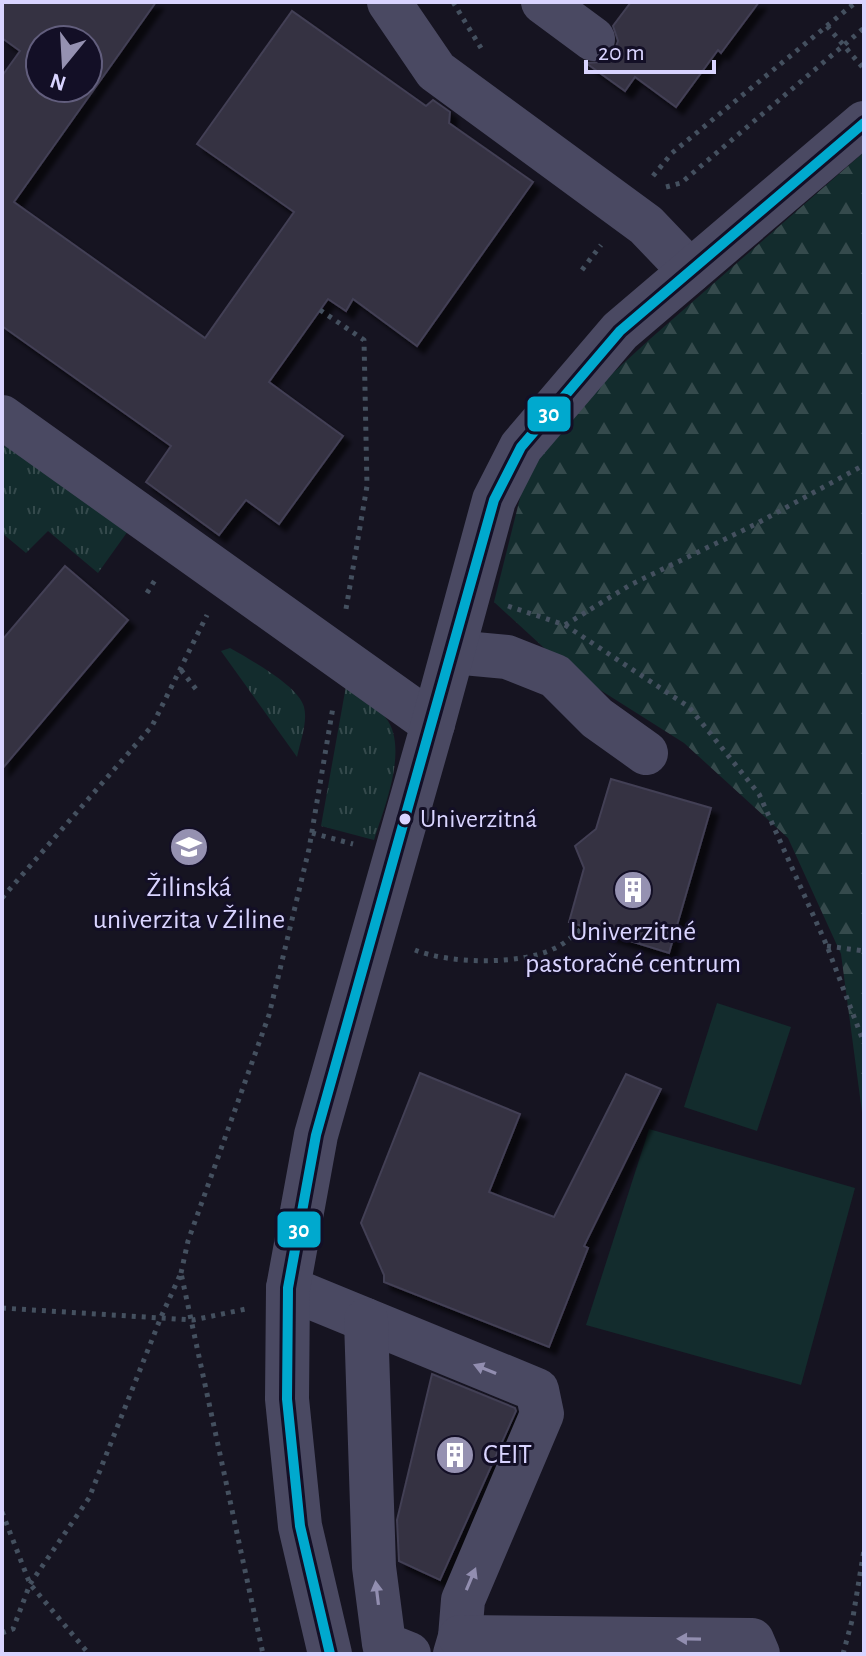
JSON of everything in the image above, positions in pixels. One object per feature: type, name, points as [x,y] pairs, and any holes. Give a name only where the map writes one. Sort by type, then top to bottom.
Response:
[{"type":"street","points":[[389,2],[436,71],[646,225],[690,271]]},
{"type":"street","points":[[543,2],[593,39]]},
{"type":"street","points":[[330,1654],[300,1526],[287,1399],[287,1295],[316,1135],[494,500],[521,447],[620,331],[864,123]]},
{"type":"street","points":[[2,417],[433,724]]},
{"type":"street","points":[[453,652],[507,657],[555,676],[597,718],[646,753]]},
{"type":"street","points":[[287,1295],[366,1320],[537,1390],[542,1414],[463,1600],[457,1645],[752,1640],[758,1654]]},
{"type":"street","points":[[366,1320],[374,1567],[384,1644],[409,1654]]},
{"type":"path","points":[[856,2],[672,153],[651,179],[666,187],[681,183],[864,28]]},
{"type":"path","points":[[827,26],[864,69]]},
{"type":"path","points":[[2,1633],[13,1629],[30,1584],[89,1498],[181,1273],[188,1241],[269,1015],[309,849],[341,658],[351,633],[345,612],[367,486],[364,340],[320,310]]},
{"type":"path","points":[[565,625],[630,585],[754,525],[864,465]]},
{"type":"path","points":[[2,898],[152,726],[226,575]]},
{"type":"path","points":[[467,598],[515,607],[565,625],[689,707],[759,794],[827,946],[864,1043]]},
{"type":"path","points":[[181,670],[199,693]]},
{"type":"path","points":[[373,933],[426,954],[477,959],[526,958],[556,949],[584,927]]},
{"type":"path","points":[[827,946],[864,951]]},
{"type":"path","points":[[181,1273],[263,1654]]},
{"type":"path","points":[[2,1308],[193,1320],[287,1295]]},
{"type":"path","points":[[2,1512],[30,1584],[89,1654]]},
{"type":"path","points":[[843,1654],[853,1617],[864,1550]]},
{"type":"green space","points":[[864,152],[864,1127],[841,954],[788,838],[684,743],[567,669],[494,602],[533,446]]},
{"type":"green space","points":[[2,440],[128,531],[98,573],[48,531],[26,553],[2,533]]},
{"type":"green space","points":[[230,648],[272,674],[300,699],[305,719],[297,757],[221,651]]},
{"type":"green space","points":[[346,686],[382,713],[392,731],[395,745],[392,778],[374,840],[321,826]]},
{"type":"green space","points":[[717,1003],[791,1027],[757,1131],[684,1107]]},
{"type":"green space","points":[[649,1129],[855,1188],[801,1385],[586,1325]]},
{"type":"building","points":[[2,2],[156,2],[104,75],[104,24],[24,24],[24,104],[84,104],[14,202],[205,338],[294,212],[197,144],[292,11],[426,106],[433,100],[450,112],[449,123],[533,182],[417,346],[353,299],[346,311],[328,299],[269,382],[343,436],[279,524],[246,500],[219,535],[146,482],[171,446],[2,326],[2,76],[20,51],[2,38]]},
{"type":"building","points":[[631,2],[759,2],[676,107],[635,77],[625,91],[586,63],[602,62],[613,54],[618,41],[613,26]]},
{"type":"building","points":[[65,566],[128,620],[2,769],[2,640]]},
{"type":"building","name":"Univerzitné pastoračné centrum","points":[[611,779],[711,808],[669,953],[569,922],[584,868],[575,846],[596,829]]},
{"type":"building","points":[[420,1073],[520,1114],[489,1192],[554,1217],[626,1074],[661,1089],[584,1246],[588,1248],[549,1347],[384,1282],[384,1275],[361,1223]]},
{"type":"building","name":"CEIT","points":[[432,1374],[516,1411],[440,1580],[399,1561],[397,1520]]},
{"type":"transit line","name":"30","points":[[330,1654],[300,1526],[287,1399],[288,1288],[316,1135],[494,500],[521,447],[620,331],[864,123]]},
{"type":"place","name":"Univerzitná","points":[[405,819]]},
{"type":"place","name":"Žilinská univerzita v Žiline","points":[[189,847]]},
{"type":"place","name":"Univerzitné pastoračné centrum","points":[[633,890]]},
{"type":"place","name":"CEIT","points":[[455,1455]]}]
